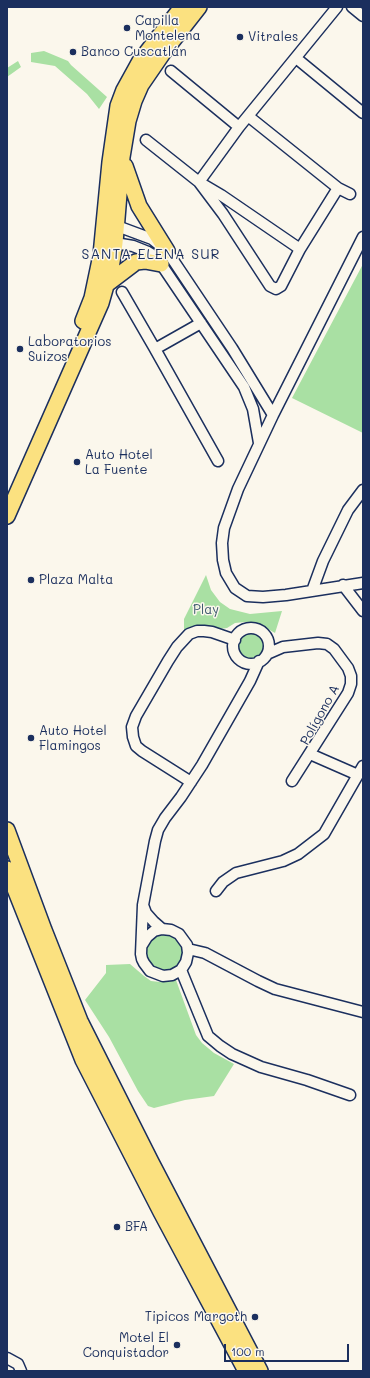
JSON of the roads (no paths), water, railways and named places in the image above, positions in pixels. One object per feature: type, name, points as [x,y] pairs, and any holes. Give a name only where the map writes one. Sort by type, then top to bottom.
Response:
[{"type":"highway","points":[[7,492],[78,334],[92,298],[101,255],[110,162],[118,106],[124,90],[140,60],[182,7]]},
{"type":"highway","points":[[7,516],[101,304],[115,243],[122,157],[128,121],[141,85],[163,53],[199,7]]},
{"type":"highway","points":[[106,284],[136,262],[164,257],[139,206],[122,157]]},
{"type":"highway","points":[[7,830],[46,938],[80,1021],[151,1162],[260,1371]]},
{"type":"highway","points":[[7,869],[84,1060],[244,1369]]},
{"type":"street","points":[[199,182],[239,127],[337,7]]},
{"type":"street","points":[[352,7],[363,16]]},
{"type":"street","points":[[296,58],[363,113]]},
{"type":"street","points":[[171,71],[239,127]]},
{"type":"street","points":[[248,116],[338,188],[350,194]]},
{"type":"street","points":[[146,140],[199,182],[221,195],[300,249]]},
{"type":"street","points":[[199,182],[223,214],[271,287],[277,289],[281,286],[300,249],[338,188]]},
{"type":"street","points":[[117,226],[152,239],[236,355],[273,415]]},
{"type":"street","points":[[363,237],[259,443],[238,489],[224,528],[222,543],[223,560],[226,573],[236,588],[247,596],[263,597],[363,583]]},
{"type":"street","points":[[115,243],[133,246],[153,255],[164,257]]},
{"type":"street","points":[[164,257],[201,323],[244,388],[253,409],[259,443]]},
{"type":"street","points":[[122,292],[218,461]]},
{"type":"street","points":[[155,349],[201,323]]},
{"type":"street","points":[[312,591],[323,561],[348,510],[363,490]]},
{"type":"street","points":[[343,585],[363,611]]},
{"type":"street","points":[[250,681],[248,668],[239,658],[234,648],[235,640],[239,633],[249,628],[254,628],[283,647]]},
{"type":"street","points":[[191,782],[136,746],[132,727],[136,716],[168,661],[177,647],[189,634],[197,631],[212,632],[235,640]]},
{"type":"street","points":[[142,945],[150,934],[162,929],[171,930],[179,934],[185,940],[188,954],[179,971],[167,976],[158,975],[150,970],[142,959],[142,945],[143,905],[155,841],[158,830],[191,782],[250,681],[259,661],[267,654],[268,643],[263,633]]},
{"type":"street","name":"Polígono A","points":[[267,654],[283,647],[318,643],[327,644],[334,649],[348,668],[351,676],[351,684],[348,693],[310,754],[360,770]]},
{"type":"street","points":[[239,658],[248,663],[259,661]]},
{"type":"street","points":[[292,781],[310,754]]},
{"type":"street","points":[[216,891],[224,882],[236,873],[283,861],[298,854],[324,834],[360,770]]},
{"type":"street","points":[[143,905],[150,918],[162,929]]},
{"type":"street","points":[[188,954],[205,953],[276,989],[363,1012]]},
{"type":"street","points":[[179,971],[187,985],[208,1036],[220,1046],[232,1054],[261,1067],[307,1080],[350,1095]]},
{"type":"street","points":[[7,1358],[18,1364],[21,1371]]},
{"type":"place","name":"Capilla Montelena","points":[[127,28]]},
{"type":"place","name":"Vitrales","points":[[240,37]]},
{"type":"place","name":"Banco Cuscatlán","points":[[73,52]]},
{"type":"place","name":"Laboratorios Suizos","points":[[20,349]]},
{"type":"place","name":"Auto Hotel La Fuente","points":[[77,462]]},
{"type":"place","name":"Plaza Malta","points":[[31,580]]},
{"type":"place","name":"Auto Hotel Flamingos","points":[[31,738]]},
{"type":"place","name":"BFA","points":[[117,1227]]},
{"type":"place","name":"Tipicos Margoth","points":[[255,1317]]},
{"type":"place","name":"Motel El Conquistador","points":[[177,1345]]},
{"type":"district","name":"SANTA ELENA SUR","points":[[151,255]]},
{"type":"park label","name":"Play","points":[[206,610]]}]
